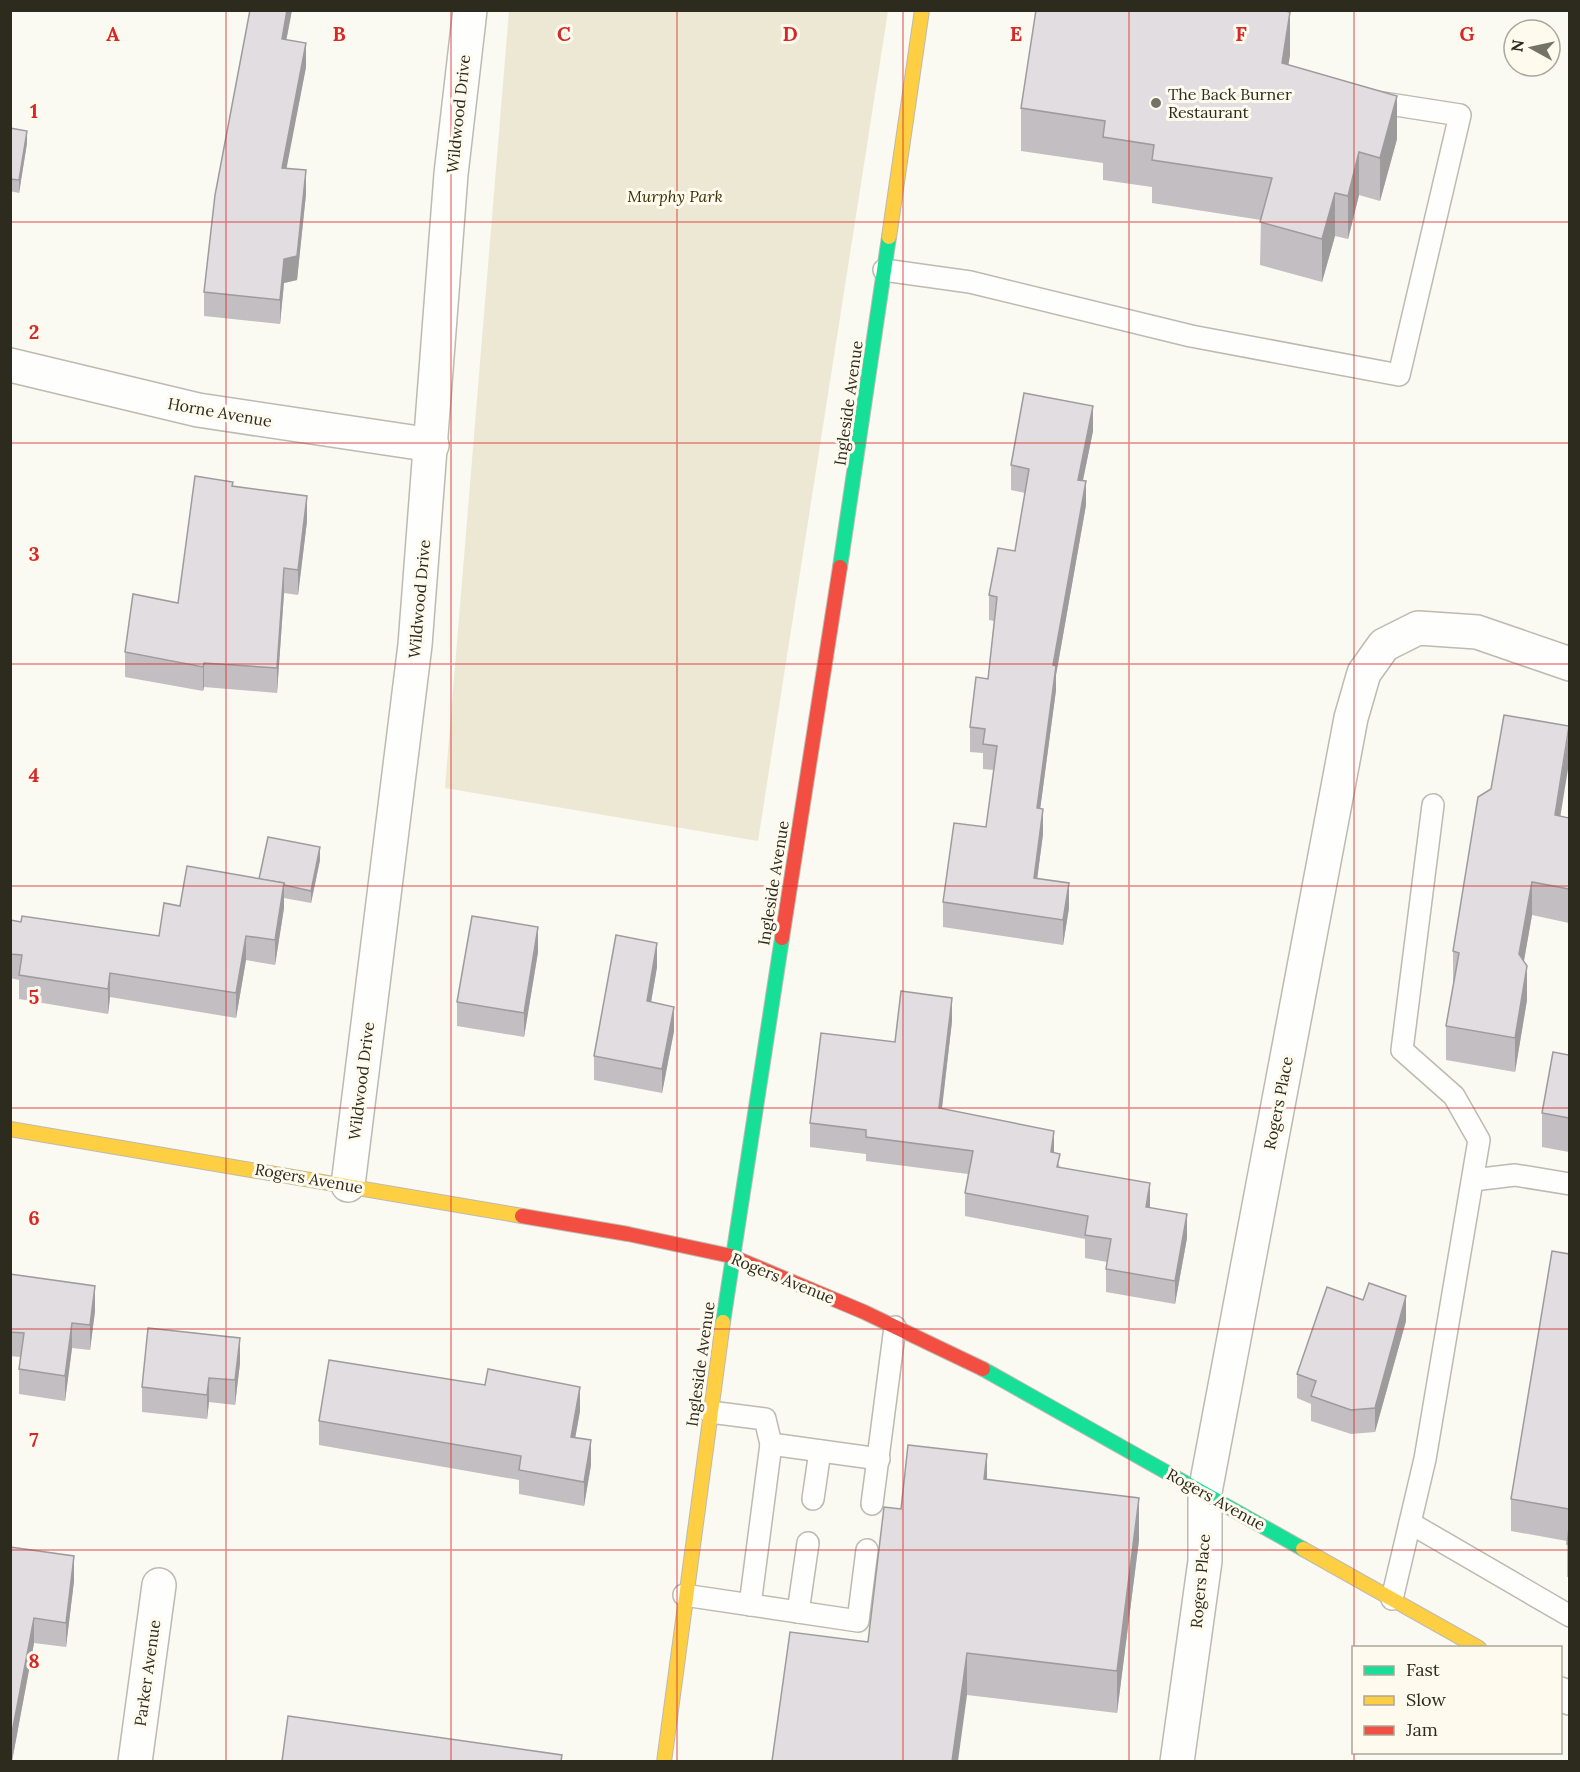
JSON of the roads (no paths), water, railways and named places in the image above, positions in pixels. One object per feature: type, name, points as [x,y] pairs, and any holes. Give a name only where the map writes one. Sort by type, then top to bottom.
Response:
[{"type":"street","name":"Wildwood Drive","points":[[348,1185],[415,645],[451,174],[470,10]]},
{"type":"street","name":"Ingleside Avenue","points":[[664,1761],[684,1595],[731,1256],[884,270],[922,10]]},
{"type":"street","name":"Horne Avenue","points":[[10,365],[198,410],[432,446]]},
{"type":"street","name":"Rogers Place","points":[[1177,1761],[1205,1561],[1205,1492],[1351,718],[1364,673],[1384,645],[1418,628],[1477,632],[1569,664]]},
{"type":"street","name":"Rogers Avenue","points":[[10,1129],[628,1234],[731,1256],[895,1327],[987,1371],[1477,1646]]},
{"type":"street","name":"Parker Avenue","points":[[135,1761],[159,1585]]},
{"type":"lane","points":[[884,270],[970,282],[1191,336],[1399,375],[1460,115],[1354,99]]},
{"type":"lane","points":[[1392,1599],[1425,1459],[1479,1140],[1454,1096],[1402,1050],[1433,805]]},
{"type":"lane","points":[[1473,1180],[1515,1175],[1569,1185]]},
{"type":"lane","points":[[872,1504],[895,1327]]},
{"type":"lane","points":[[710,1412],[765,1419],[771,1444],[750,1605]]},
{"type":"lane","points":[[771,1444],[879,1459]]},
{"type":"lane","points":[[813,1499],[820,1451]]},
{"type":"lane","points":[[1410,1523],[1569,1616]]},
{"type":"lane","points":[[798,1612],[808,1543]]},
{"type":"lane","points":[[684,1595],[858,1621],[867,1550]]},
{"type":"place","name":"The Back Burner Restaurant","points":[[1156,103]]},
{"type":"park label","name":"Murphy Park","points":[[675,196]]}]
